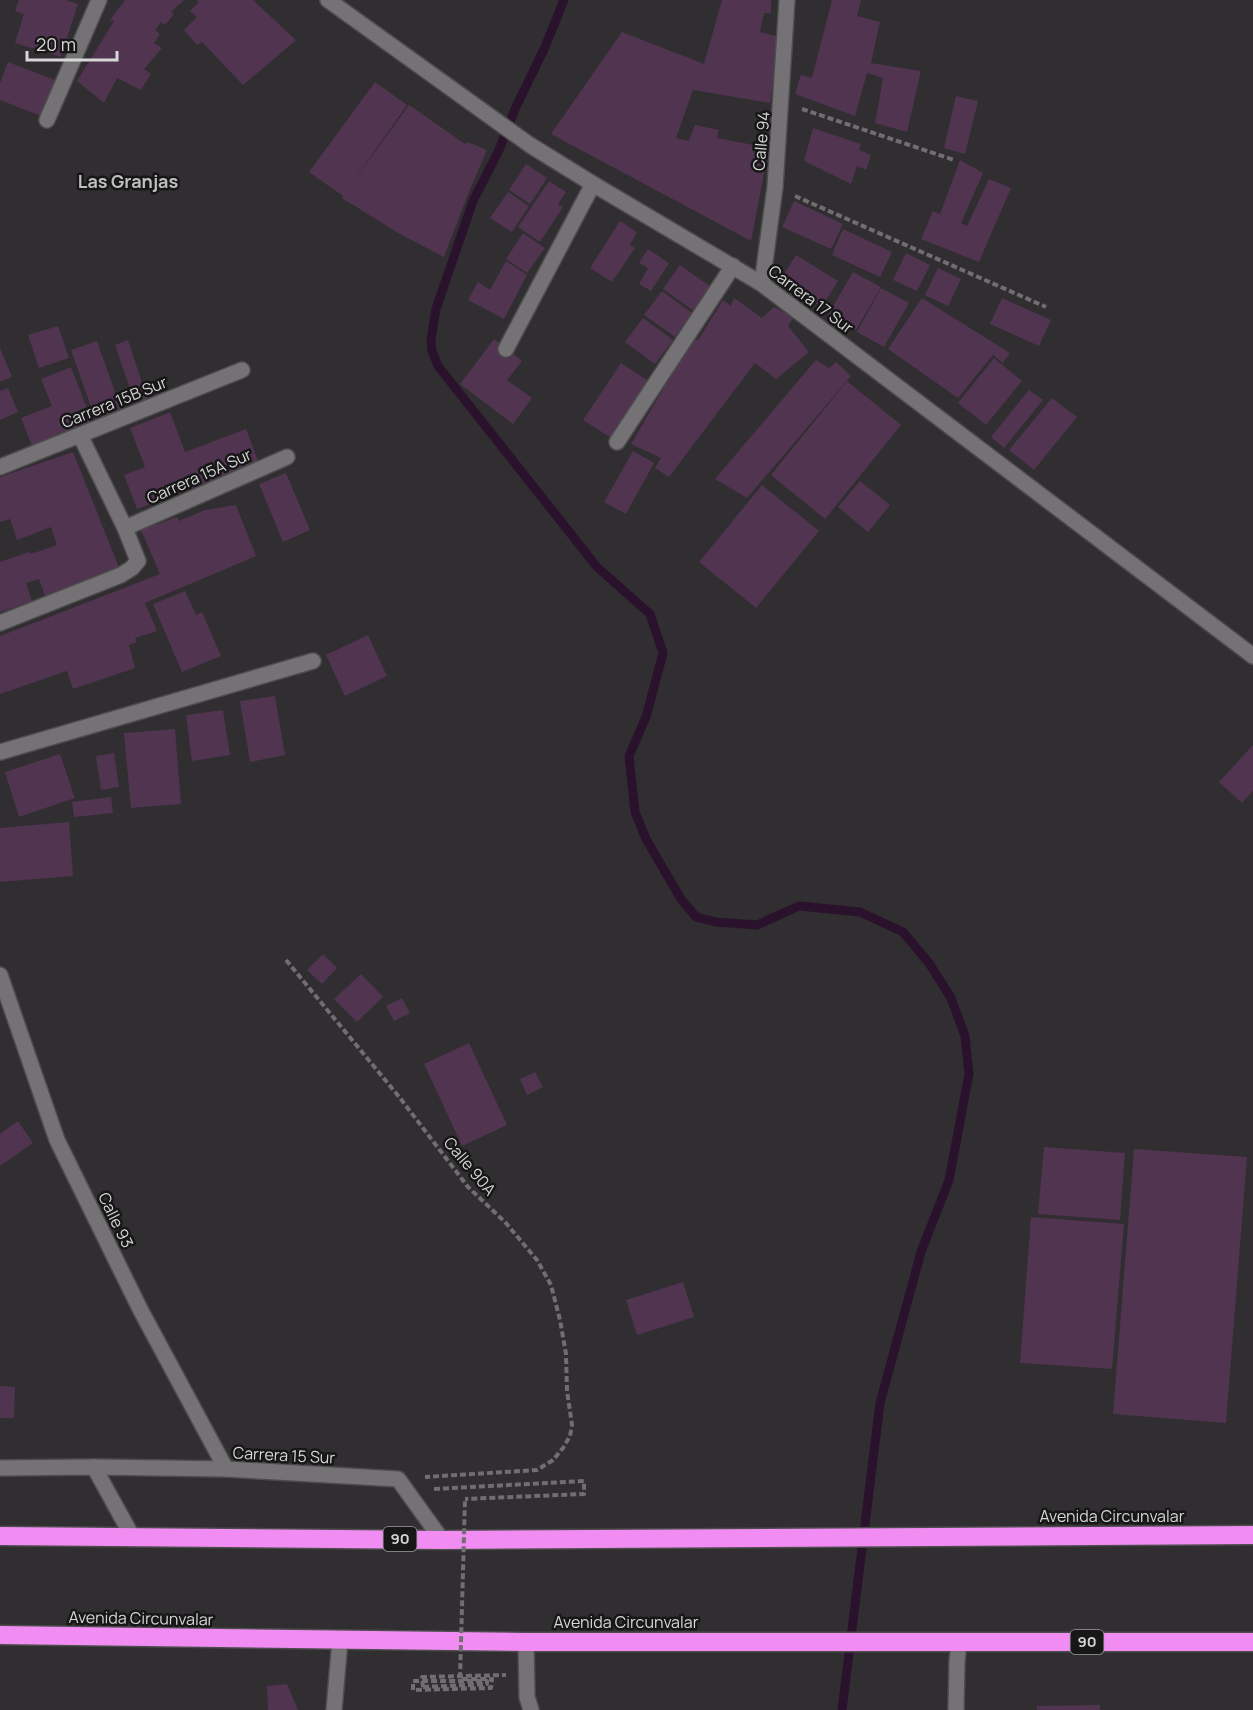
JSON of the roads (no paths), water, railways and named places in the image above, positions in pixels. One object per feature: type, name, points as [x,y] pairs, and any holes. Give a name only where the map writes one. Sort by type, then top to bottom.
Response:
[{"type":"highway","name":"Avenida Circunvalar","points":[[0,1536],[442,1540],[1253,1535]]},
{"type":"highway","name":"Avenida Circunvalar","points":[[0,1635],[526,1642],[1253,1642]]},
{"type":"street","points":[[48,120],[99,0]]},
{"type":"street","name":"Carrera 17 Sur","points":[[328,0],[530,145],[762,284],[1253,657]]},
{"type":"street","name":"Calle 94","points":[[762,284],[775,187],[787,0]]},
{"type":"street","points":[[506,349],[593,184]]},
{"type":"street","points":[[617,442],[733,266]]},
{"type":"street","name":"Carrera 15B Sur","points":[[0,467],[242,370]]},
{"type":"street","points":[[0,623],[121,575],[138,561],[125,528],[80,435]]},
{"type":"street","name":"Carrera 15A Sur","points":[[125,528],[287,457]]},
{"type":"street","points":[[0,752],[313,661]]},
{"type":"street","name":"Calle 93","points":[[0,975],[57,1140],[140,1309],[226,1469]]},
{"type":"street","points":[[94,1467],[132,1536]]},
{"type":"street","name":"Carrera 15 Sur","points":[[0,1468],[226,1469],[402,1485],[442,1540]]},
{"type":"street","points":[[334,1710],[340,1640]]},
{"type":"street","points":[[526,1642],[527,1697],[531,1710]]},
{"type":"street","points":[[956,1710],[958,1642]]},
{"type":"waterway","points":[[564,0],[499,150],[473,201],[436,309],[431,340],[432,351],[438,366],[597,567],[650,614],[663,653],[646,717],[629,756],[635,812],[646,839],[681,899],[696,917],[716,922],[757,925],[799,906],[860,912],[903,932],[929,963],[951,998],[965,1036],[969,1074],[949,1180],[921,1252],[880,1403],[842,1710]]},
{"type":"district","name":"Las Granjas","points":[[128,182]]}]
